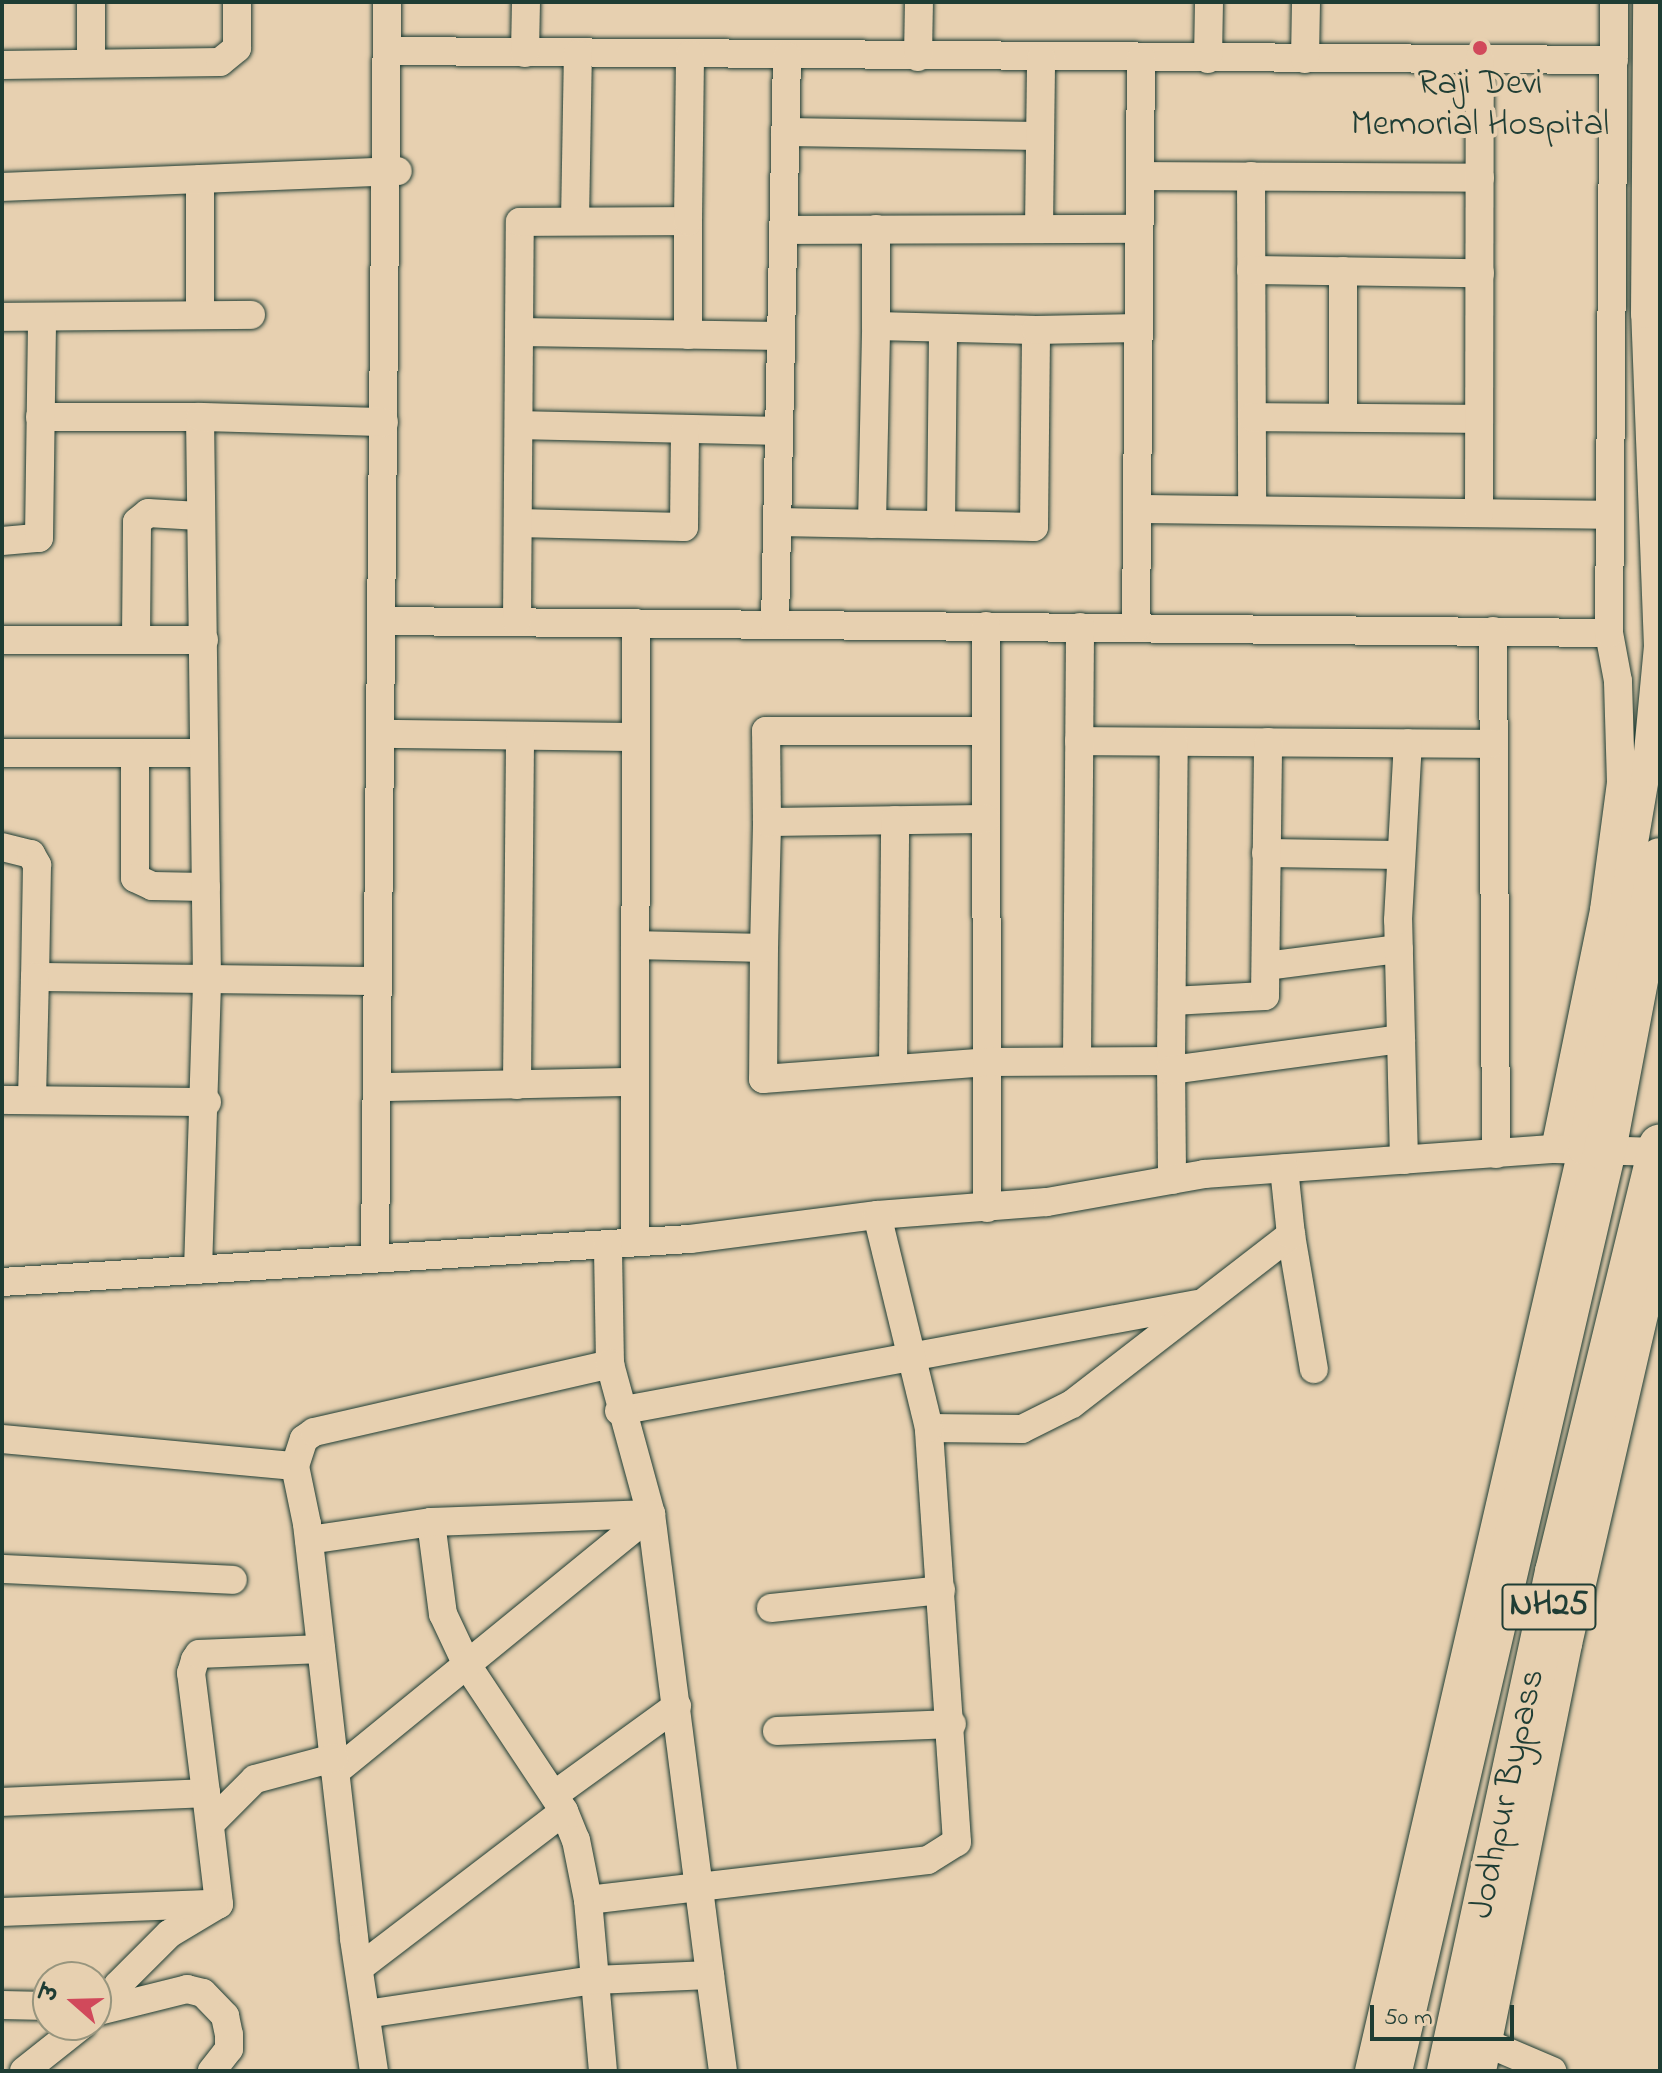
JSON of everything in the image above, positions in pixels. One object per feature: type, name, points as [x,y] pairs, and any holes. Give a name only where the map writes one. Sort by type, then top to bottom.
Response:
[{"type":"highway","points":[[1391,2071],[1581,1150],[1660,859]]},
{"type":"highway","name":"Jodhpur Bypass","points":[[1448,2071],[1556,1572],[1660,1149]]},
{"type":"street","points":[[91,2],[91,62]]},
{"type":"street","points":[[2,65],[220,62],[237,48],[237,2]]},
{"type":"street","points":[[387,2],[393,52]]},
{"type":"street","points":[[381,1258],[378,981],[388,620],[393,52],[399,2]]},
{"type":"street","points":[[525,53],[526,2]]},
{"type":"street","points":[[918,57],[919,2]]},
{"type":"street","points":[[1208,59],[1209,2]]},
{"type":"street","points":[[1305,59],[1306,2]]},
{"type":"street","points":[[1581,1150],[1604,910],[1621,783],[1618,681],[1609,633],[1614,2]]},
{"type":"street","points":[[1369,2071],[1581,1150],[1631,881],[1658,647],[1645,314],[1647,2]]},
{"type":"street","points":[[393,52],[1614,60]]},
{"type":"street","points":[[575,221],[578,54]]},
{"type":"street","points":[[688,335],[690,55]]},
{"type":"street","points":[[775,624],[787,56]]},
{"type":"street","points":[[1039,229],[1041,58]]},
{"type":"street","points":[[1136,628],[1141,58]]},
{"type":"street","points":[[1479,513],[1480,60]]},
{"type":"street","points":[[785,132],[1040,136]]},
{"type":"street","points":[[2,187],[392,171]]},
{"type":"street","points":[[381,1258],[389,1087],[393,734],[384,422],[392,171]]},
{"type":"street","points":[[1140,176],[1480,178]]},
{"type":"street","points":[[1251,176],[1252,510]]},
{"type":"street","points":[[200,179],[200,315]]},
{"type":"street","points":[[517,621],[520,222],[688,221]]},
{"type":"street","points":[[872,524],[876,229]]},
{"type":"street","points":[[783,230],[1139,229]]},
{"type":"street","points":[[1251,270],[1480,273]]},
{"type":"street","points":[[1343,271],[1343,417]]},
{"type":"street","points":[[2,317],[251,315]]},
{"type":"street","points":[[2,541],[39,538],[42,318]]},
{"type":"street","points":[[876,326],[1036,330],[1138,328]]},
{"type":"street","points":[[941,525],[943,328]]},
{"type":"street","points":[[777,522],[1034,527],[1036,330]]},
{"type":"street","points":[[519,332],[781,336]]},
{"type":"street","points":[[40,417],[384,422]]},
{"type":"street","points":[[198,1270],[207,1102],[200,417]]},
{"type":"street","points":[[1252,417],[1479,419]]},
{"type":"street","points":[[519,425],[779,431]]},
{"type":"street","points":[[518,523],[684,527],[685,429]]},
{"type":"street","points":[[1137,509],[1610,515]]},
{"type":"street","points":[[136,639],[137,522],[148,513],[199,516]]},
{"type":"street","points":[[388,620],[1609,633]]},
{"type":"street","points":[[636,623],[635,1082],[610,1364],[619,1411],[651,1514],[702,1885],[723,2071]]},
{"type":"street","points":[[986,626],[987,1208]]},
{"type":"street","points":[[1077,1061],[1080,627]]},
{"type":"street","points":[[1493,631],[1491,744],[1496,1154]]},
{"type":"street","points":[[2,640],[204,640]]},
{"type":"street","points":[[986,731],[766,731],[763,1079],[987,1062],[1077,1061],[1171,1066],[1401,1039]]},
{"type":"street","points":[[393,734],[636,737]]},
{"type":"street","points":[[517,1085],[520,736]]},
{"type":"street","points":[[1079,741],[1491,744]]},
{"type":"street","points":[[1172,1180],[1174,742]]},
{"type":"street","points":[[1172,1001],[1265,996],[1268,742]]},
{"type":"street","points":[[1404,1160],[1399,949],[1400,855],[1407,838],[1408,743]]},
{"type":"street","points":[[2,753],[203,753]]},
{"type":"street","points":[[135,753],[135,878],[152,886],[206,887]]},
{"type":"street","points":[[767,822],[986,819]]},
{"type":"street","points":[[893,1069],[895,820]]},
{"type":"street","points":[[2,847],[31,854],[37,865],[32,1099]]},
{"type":"street","points":[[1266,853],[1400,855]]},
{"type":"street","points":[[635,945],[764,948]]},
{"type":"street","points":[[1266,966],[1399,949]]},
{"type":"street","points":[[35,977],[378,981]]},
{"type":"street","points":[[389,1087],[635,1082]]},
{"type":"street","points":[[2,1100],[207,1102]]},
{"type":"street","points":[[2,1282],[621,1243],[877,1215],[987,1208],[1172,1180],[1284,1168],[1496,1154],[1660,1149]]},
{"type":"street","points":[[1284,1168],[1291,1235],[1314,1369]]},
{"type":"street","points":[[588,1900],[928,1860],[957,1842],[952,1724],[929,1428],[877,1215]]},
{"type":"street","points":[[929,1428],[1022,1429],[1040,1424],[1173,1330],[1197,1304],[1291,1235]]},
{"type":"street","points":[[1552,2071],[1486,2058],[1568,1644],[1660,1247]]},
{"type":"street","points":[[619,1411],[911,1354],[1197,1304]]},
{"type":"street","points":[[374,2071],[334,1765],[309,1540],[295,1466],[304,1439],[314,1432],[610,1364]]},
{"type":"street","points":[[2,1439],[295,1466]]},
{"type":"street","points":[[309,1540],[431,1522],[651,1514]]},
{"type":"street","points":[[211,1823],[255,1779],[334,1765],[467,1665],[651,1514]]},
{"type":"street","points":[[431,1522],[443,1614],[467,1665],[559,1803],[576,1840],[588,1900],[603,2071]]},
{"type":"street","points":[[2,1569],[233,1580]]},
{"type":"street","points":[[771,1608],[941,1590]]},
{"type":"street","points":[[219,1904],[191,1673],[195,1660],[199,1654],[321,1649]]},
{"type":"street","points":[[359,1968],[677,1706]]},
{"type":"street","points":[[777,1731],[952,1724]]},
{"type":"street","points":[[2,1802],[206,1793]]},
{"type":"street","points":[[2,1912],[219,1904]]},
{"type":"street","points":[[112,1992],[169,1934],[219,1904]]},
{"type":"street","points":[[366,2014],[594,1980],[710,1975]]},
{"type":"street","points":[[112,2005],[187,1989],[203,1993],[225,2016],[229,2035],[229,2049],[212,2071]]},
{"type":"street","points":[[2,2005],[32,2006]]},
{"type":"street","points":[[24,2071],[62,2041]]},
{"type":"place","name":"Raji Devi Memorial Hospital","points":[[1480,48]]}]
